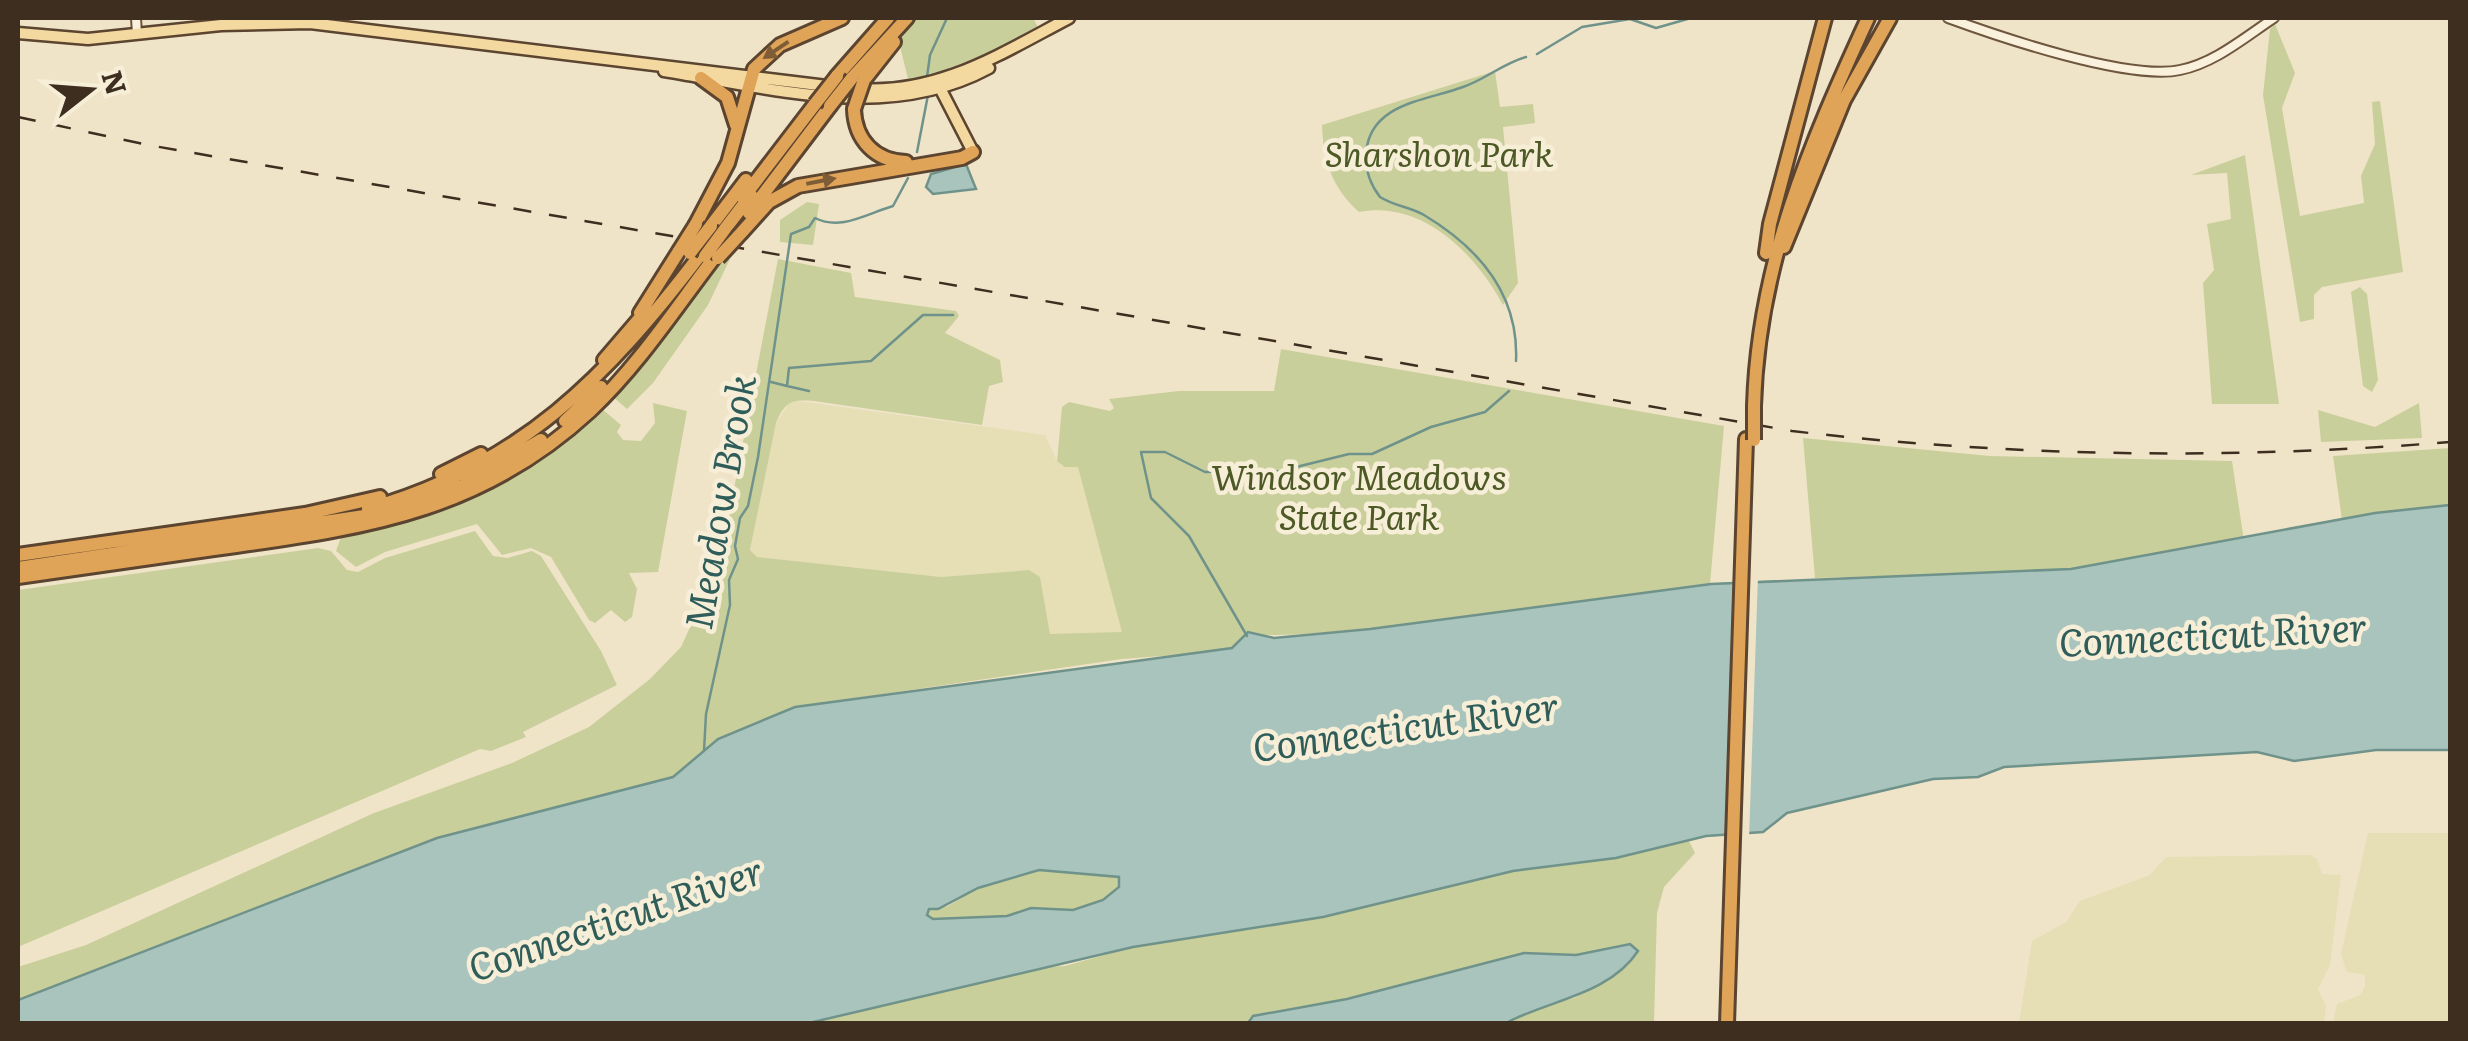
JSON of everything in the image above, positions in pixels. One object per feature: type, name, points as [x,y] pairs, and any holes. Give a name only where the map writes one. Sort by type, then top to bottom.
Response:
[{"type":"highway","points":[[722,228],[719,184],[735,142],[748,81],[776,48],[842,18]]},
{"type":"highway","points":[[877,18],[845,77],[864,143],[889,160],[912,162],[973,152]]},
{"type":"highway","points":[[599,383],[632,329],[702,257],[818,105],[892,18]]},
{"type":"highway","points":[[18,566],[327,524],[408,507],[463,486],[511,460],[599,383],[818,105],[907,18]]},
{"type":"highway","points":[[845,77],[915,18]]},
{"type":"highway","points":[[1728,1024],[1735,916],[1753,322],[1770,224],[1825,18]]},
{"type":"highway","points":[[1766,253],[1795,161],[1859,18]]},
{"type":"highway","points":[[1751,406],[1761,321],[1778,235],[1798,176],[1868,18]]},
{"type":"highway","points":[[1761,321],[1788,235],[1838,113],[1890,18]]},
{"type":"highway","points":[[702,74],[731,104],[735,142]]},
{"type":"highway","points":[[722,228],[798,186],[962,158],[973,152]]},
{"type":"highway","points":[[18,555],[305,514],[378,497],[487,451],[586,396]]},
{"type":"highway","points":[[18,577],[333,532],[400,518],[498,478],[553,442],[586,396]]},
{"type":"highway","points":[[1735,916],[1735,1024]]},
{"type":"main road","points":[[1036,39],[1069,18]]},
{"type":"main road","points":[[18,34],[80,39],[268,22],[310,23],[603,59],[860,99],[932,88],[1082,18]]},
{"type":"main road","points":[[932,88],[973,152]]},
{"type":"street","points":[[136,18],[137,34]]},
{"type":"street","points":[[1948,18],[2110,68],[2148,74],[2180,70],[2212,58],[2274,18]]},
{"type":"shaded area","points":[[791,400],[1045,435],[1057,461],[1079,467],[1129,632],[1059,637],[1050,634],[1040,577],[1029,570],[941,577],[757,557],[750,550],[776,423]]},
{"type":"shaded area","points":[[2368,833],[2450,833],[2450,1023],[2333,1023],[2337,1004],[2360,995],[2365,987],[2365,975],[2347,972],[2341,954]]},
{"type":"shaded area","points":[[2310,855],[2317,859],[2322,874],[2341,875],[2330,965],[2318,989],[2326,1006],[2324,1023],[2019,1023],[2032,941],[2066,922],[2080,901],[2150,875],[2166,857]]},
{"type":"green space","points":[[893,18],[1033,18],[1039,29],[949,76],[909,83]]},
{"type":"green space","points":[[2275,24],[2295,73],[2282,108],[2300,216],[2364,203],[2361,176],[2375,144],[2372,102],[2380,101],[2403,272],[2322,287],[2314,295],[2314,319],[2300,322],[2263,95],[2270,29]]},
{"type":"green space","name":"Sharshon Park","points":[[1495,71],[1500,107],[1533,104],[1535,123],[1503,127],[1518,283],[1503,305],[1478,267],[1444,234],[1404,214],[1382,210],[1359,212],[1331,173],[1322,125]]},
{"type":"green space","points":[[2245,155],[2279,404],[2212,404],[2203,283],[2214,270],[2207,224],[2231,219],[2227,173],[2191,175]]},
{"type":"green space","points":[[807,202],[819,204],[813,245],[780,242],[780,220]]},
{"type":"green space","points":[[725,258],[730,259],[708,305],[653,383],[627,409],[613,397]]},
{"type":"green space","name":"Windsor Meadows State Park","points":[[778,259],[851,273],[855,297],[956,311],[959,316],[945,333],[1000,360],[1003,382],[989,386],[982,425],[814,401],[790,403],[776,423],[750,550],[757,557],[941,577],[1029,570],[1040,577],[1050,634],[1122,632],[1078,467],[1065,467],[1057,461],[1062,407],[1069,402],[1110,411],[1114,408],[1109,399],[1179,391],[1274,391],[1281,349],[1724,426],[1710,584],[1323,633],[1250,632],[1238,646],[1224,649],[1122,659],[795,707],[718,739],[673,777],[437,838],[18,1000],[18,967],[86,945],[374,813],[512,763],[589,727],[650,679],[681,647],[720,562]]},
{"type":"green space","points":[[2360,287],[2367,294],[2378,380],[2372,392],[2363,386],[2351,292]]},
{"type":"green space","points":[[653,403],[687,411],[658,572],[629,573],[637,589],[632,617],[625,622],[611,610],[595,623],[589,620],[551,557],[531,548],[502,555],[477,524],[385,552],[356,567],[336,551],[341,537],[448,507],[513,475],[602,409],[621,425],[617,432],[623,440],[641,441],[655,423]]},
{"type":"green space","points":[[2419,403],[2422,438],[2321,442],[2318,410],[2375,427]]},
{"type":"green space","points":[[1803,438],[1990,456],[2232,461],[2244,541],[2057,571],[1815,578]]},
{"type":"green space","points":[[2450,448],[2450,505],[2342,520],[2333,456]]},
{"type":"green space","points":[[475,531],[493,556],[507,558],[532,551],[541,556],[601,651],[617,685],[523,732],[526,737],[491,751],[480,749],[18,947],[18,590],[318,548],[331,551],[347,570],[358,572],[385,558]]},
{"type":"green space","points":[[1688,839],[1695,853],[1664,887],[1657,913],[1654,1023],[1502,1023],[1529,1009],[1574,998],[1614,976],[1624,967],[1630,944],[1576,955],[1524,953],[1347,999],[1253,1016],[1248,1023],[809,1024],[1031,968],[1065,966],[1133,947],[1323,917],[1513,871],[1616,858]]},
{"type":"green space","points":[[1039,870],[1119,877],[1119,887],[1103,900],[1073,910],[1031,908],[1007,916],[933,919],[927,915],[929,909],[948,906],[978,888]]},
{"type":"water","points":[[966,164],[976,189],[933,194],[926,187],[931,174]]},
{"type":"water","name":"Connecticut River","points":[[2450,505],[2450,750],[2376,750],[2294,761],[2257,752],[2004,767],[1978,777],[1933,779],[1787,813],[1763,832],[1706,836],[1616,858],[1513,871],[1323,917],[1133,947],[809,1023],[18,1024],[18,1000],[437,838],[673,777],[718,739],[795,707],[1232,648],[1248,632],[1274,638],[1370,629],[1711,584],[2071,569],[2375,513]],"holes":[[[1039,870],[1119,877],[1119,887],[1103,900],[1073,910],[1031,908],[1007,916],[933,919],[927,915],[929,909],[938,909],[978,888]]]},
{"type":"water","points":[[1630,944],[1638,951],[1611,978],[1506,1023],[1248,1023],[1253,1016],[1347,999],[1524,953],[1576,955]]},
{"type":"pier","points":[[1758,576],[1749,839],[1729,841],[1738,577]]},
{"type":"waterway","name":"Meadow Brook","points":[[927,77],[930,55],[947,18]]},
{"type":"waterway","points":[[1537,54],[1582,27],[1630,19],[1656,28],[1691,18]]},
{"type":"waterway","points":[[1516,361],[1511,315],[1492,276],[1444,228],[1419,212],[1380,197],[1369,176],[1366,153],[1370,136],[1388,114],[1471,84],[1526,57]]},
{"type":"waterway","name":"Meadow Brook","points":[[917,152],[928,95]]},
{"type":"waterway","name":"Meadow Brook","points":[[704,751],[706,714],[730,605],[729,580],[738,559],[735,546],[740,518],[748,506],[758,457],[791,234],[809,227],[815,218],[844,222],[893,206],[908,178]]},
{"type":"waterway","points":[[771,382],[787,386],[789,368],[871,361],[923,315],[953,315]]},
{"type":"waterway","points":[[787,386],[809,391]]},
{"type":"waterway","points":[[1247,636],[1189,536],[1151,498],[1141,452],[1165,452],[1205,472],[1280,471],[1349,454],[1372,454],[1431,427],[1485,412],[1509,391]]},
{"type":"railway","points":[[18,117],[148,145],[1792,431],[1957,446],[2121,453],[2285,452],[2450,442]]}]
